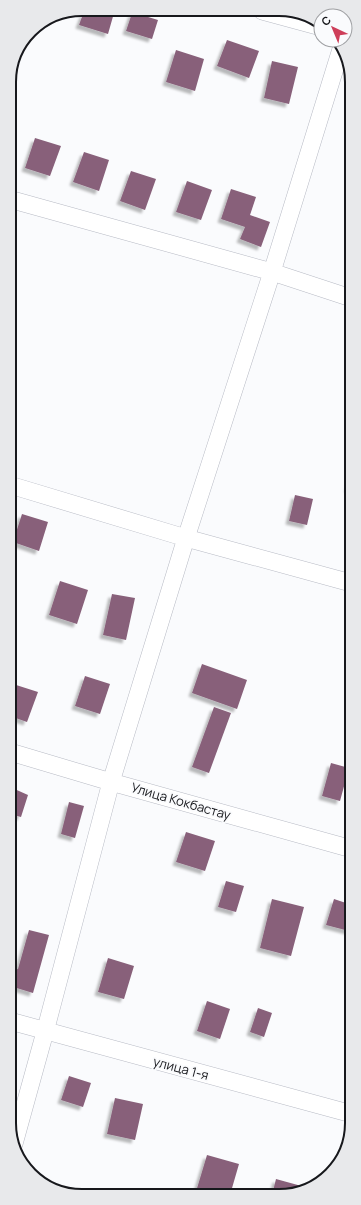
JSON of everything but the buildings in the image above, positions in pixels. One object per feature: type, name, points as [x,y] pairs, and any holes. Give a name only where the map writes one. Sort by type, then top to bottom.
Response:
[{"type":"street","points":[[281,16],[310,24]]},
{"type":"street","points":[[17,1134],[46,1032],[111,782],[186,538],[272,272],[339,55]]},
{"type":"street","points":[[16,201],[272,272],[345,296]]},
{"type":"street","points":[[16,487],[186,538],[345,581]]},
{"type":"street","name":"Улица Кокбастау","points":[[16,754],[111,782],[345,847]]},
{"type":"street","name":"улица 1-я","points":[[16,1024],[345,1112]]}]
